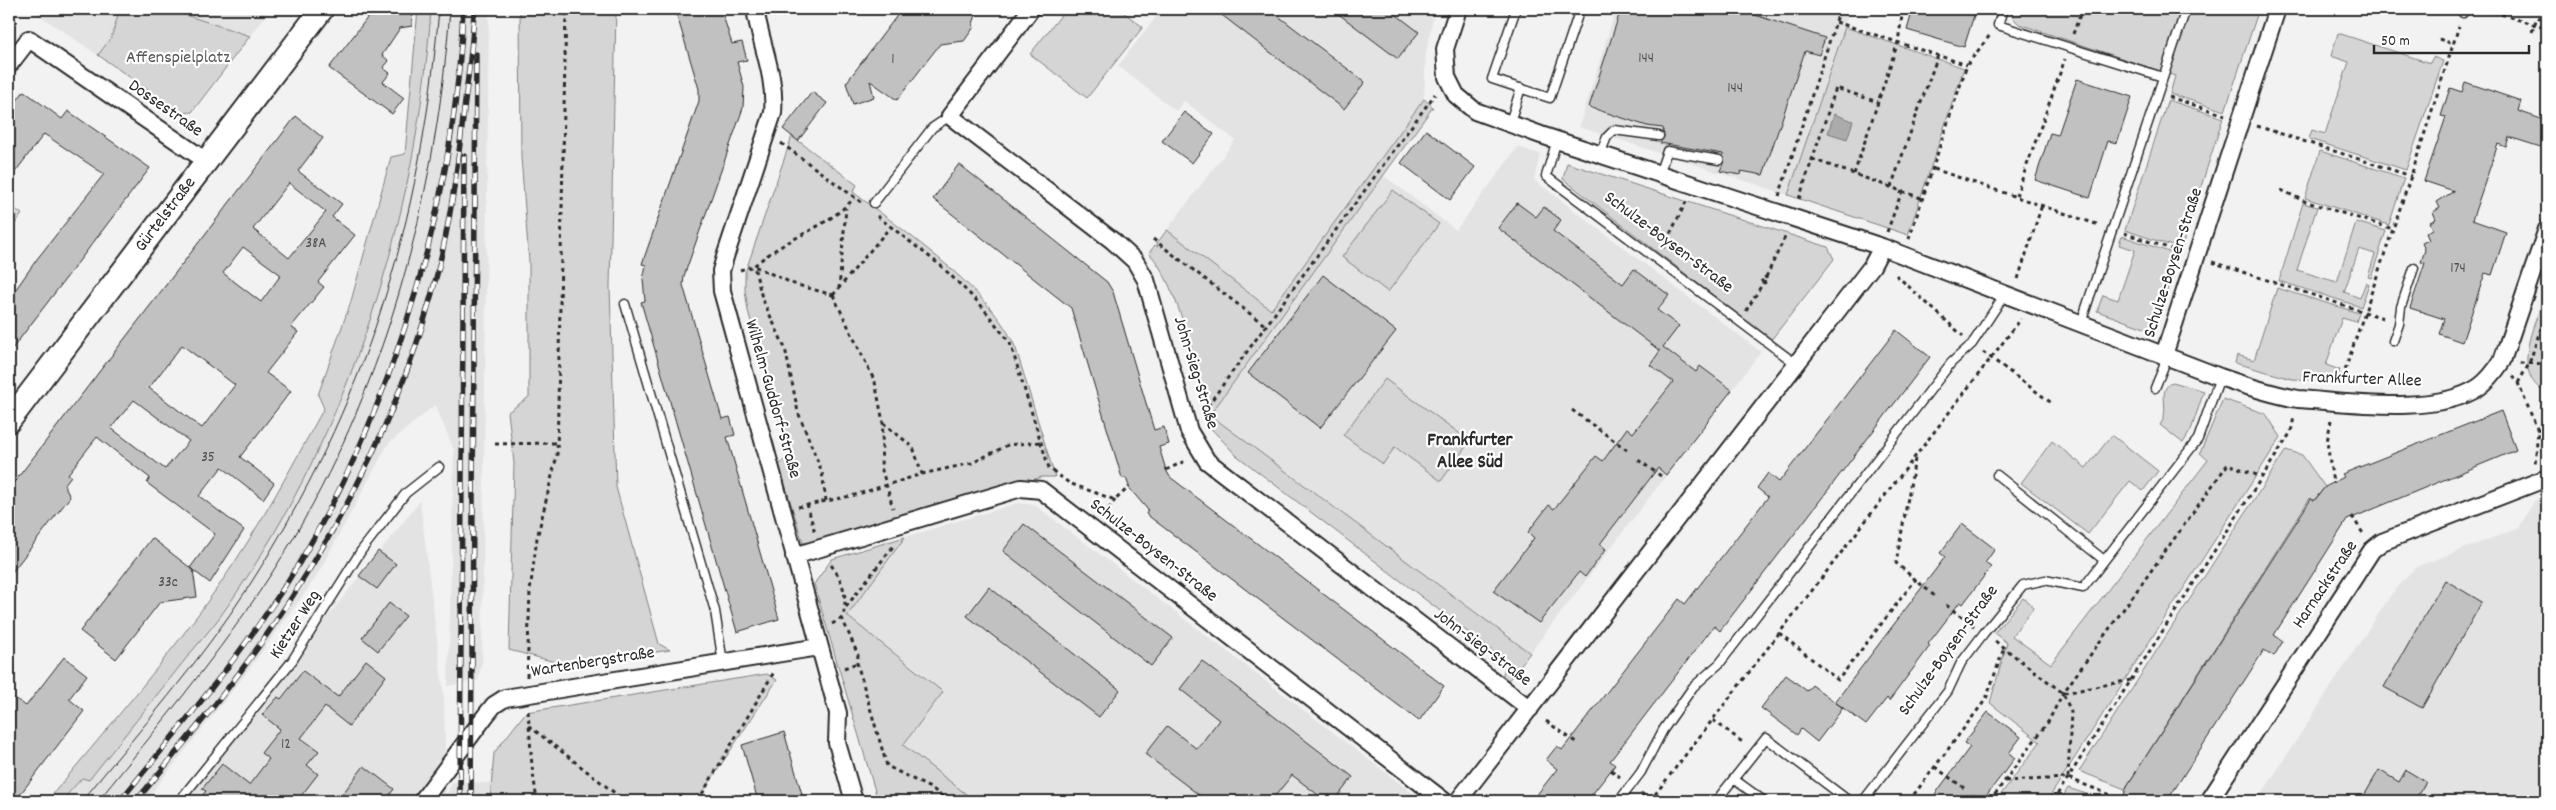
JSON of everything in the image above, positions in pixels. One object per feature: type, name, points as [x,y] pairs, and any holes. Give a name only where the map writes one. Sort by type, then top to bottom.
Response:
[{"type":"main road","name":"Gürtelstraße","points":[[9,420],[322,9]]},
{"type":"street","name":"Wilhelm-Guddorf-Straße","points":[[755,9],[772,74],[774,96],[767,132],[721,271],[722,291],[727,315],[784,511],[794,556],[838,713],[837,743],[854,801]]},
{"type":"street","points":[[950,116],[1031,9]]},
{"type":"street","name":"Schulze-Boysen-Straße","points":[[1458,9],[1445,49],[1447,78],[1456,95],[1476,111],[1509,125],[1793,217],[1884,240],[2008,295],[2164,355],[2277,9]]},
{"type":"street","name":"Dossestraße","points":[[9,66],[29,39],[206,161]]},
{"type":"street","name":"John-Sieg-Straße","points":[[950,116],[1113,241],[1135,261],[1146,280],[1190,430],[1200,452],[1216,469],[1530,709]]},
{"type":"street","name":"Frankfurter Allee","points":[[2164,355],[2259,391],[2298,399],[2410,405],[2438,401],[2479,387],[2493,374],[2502,361],[2547,229]]},
{"type":"street","points":[[1458,801],[1872,266],[1884,240]]},
{"type":"street","name":"Harnackstraße","points":[[2209,801],[2372,550],[2382,542],[2544,479]]},
{"type":"street","name":"Schulze-Boysen-Straße","points":[[794,556],[1021,488],[1041,490],[1444,801]]},
{"type":"street","name":"Wartenbergstraße","points":[[422,801],[494,705],[505,698],[819,647]]},
{"type":"lane","points":[[1516,9],[1492,79],[1550,98],[1580,9]]},
{"type":"lane","points":[[2003,9],[1998,25],[2163,78]]},
{"type":"lane","points":[[2080,323],[2186,9]]},
{"type":"lane","points":[[1509,125],[1521,88]]},
{"type":"lane","points":[[874,203],[932,128],[950,116]]},
{"type":"lane","points":[[1600,154],[1607,137],[1614,130],[1659,136]]},
{"type":"lane","name":"Schulze-Boysen-Straße","points":[[1557,140],[1546,176],[1796,364]]},
{"type":"lane","points":[[1659,174],[1667,151],[1720,160]]},
{"type":"lane","points":[[2394,341],[2401,307],[2414,268]]},
{"type":"lane","points":[[1619,801],[1641,772],[1663,730],[1694,687],[1720,663],[1951,363],[1972,344],[2008,295]]},
{"type":"lane","points":[[625,304],[715,611],[723,663]]},
{"type":"lane","points":[[2156,388],[2164,366],[2164,355]]},
{"type":"lane","name":"Schulze-Boysen-Straße","points":[[1863,801],[1948,690],[1962,663],[1984,632],[2023,585],[2045,580],[2083,588],[2198,439],[2220,377]]},
{"type":"lane","name":"Kietzer Weg","points":[[180,801],[292,661],[361,551],[406,494],[439,467]]},
{"type":"lane","points":[[1997,476],[2104,560]]},
{"type":"lane","points":[[1716,801],[1735,780],[1766,738],[1849,801]]},
{"type":"lane","points":[[1735,780],[1764,801]]},
{"type":"path","points":[[538,801],[527,694],[530,591],[537,538],[557,455],[566,9]]},
{"type":"path","points":[[1775,211],[1840,9]]},
{"type":"path","points":[[1854,174],[1898,42],[1903,9]]},
{"type":"path","points":[[2016,196],[2082,9]]},
{"type":"path","points":[[2486,9],[2547,29]]},
{"type":"path","points":[[2333,483],[2327,442],[2336,402],[2411,176],[2462,11]]},
{"type":"path","points":[[2532,32],[2537,17],[2547,20]]},
{"type":"path","points":[[1836,22],[1967,65]]},
{"type":"path","points":[[1909,240],[1967,65],[1998,25]]},
{"type":"path","points":[[2439,39],[2453,44]]},
{"type":"path","points":[[1892,187],[1938,55]]},
{"type":"path","points":[[1190,430],[1447,78]]},
{"type":"path","points":[[1799,199],[1836,88],[1878,102]]},
{"type":"path","points":[[2157,93],[2411,176]]},
{"type":"path","points":[[767,132],[862,203]]},
{"type":"path","points":[[1812,159],[1920,198]]},
{"type":"path","points":[[1934,169],[2112,230],[2399,324]]},
{"type":"path","points":[[1656,259],[1676,227],[1692,184]]},
{"type":"path","points":[[2281,190],[2304,201],[2393,229]]},
{"type":"path","points":[[1884,240],[1902,191]]},
{"type":"path","points":[[721,271],[748,269],[754,266],[767,254],[831,220],[855,197]]},
{"type":"path","points":[[2008,295],[2042,205]]},
{"type":"path","points":[[839,289],[846,207]]},
{"type":"path","points":[[876,215],[940,265],[980,304],[1010,343],[1049,468],[1069,483],[1115,500],[1130,488]]},
{"type":"path","points":[[1739,321],[1763,283],[1767,282],[1766,277],[1793,217]]},
{"type":"path","points":[[833,295],[891,226]]},
{"type":"path","points":[[1153,239],[1266,326]]},
{"type":"path","points":[[754,266],[794,284],[833,295],[875,382],[883,422],[880,449],[885,484],[901,535],[846,607],[842,618],[858,656],[857,663],[887,766],[934,790],[948,801]]},
{"type":"path","points":[[754,266],[762,298],[785,348],[798,412],[822,472],[826,501]]},
{"type":"path","points":[[1650,801],[2020,322],[2027,302]]},
{"type":"path","points":[[2518,383],[2529,364],[2547,310]]},
{"type":"path","points":[[2502,361],[2547,364]]},
{"type":"path","points":[[2502,361],[2518,383],[2538,431],[2534,466],[2544,479]]},
{"type":"path","points":[[2053,801],[2292,432],[2298,399]]},
{"type":"path","points":[[1572,410],[1627,450]]},
{"type":"path","points":[[883,422],[913,447],[922,474]]},
{"type":"path","points":[[2538,431],[2547,426]]},
{"type":"path","points":[[846,607],[841,577],[822,554],[809,504],[855,495],[885,484],[972,463],[1008,445],[1040,442]]},
{"type":"path","points":[[495,444],[557,443]]},
{"type":"path","points":[[1166,470],[1200,452]]},
{"type":"path","points":[[1916,457],[1896,563],[1937,598]]},
{"type":"path","points":[[1638,460],[1661,476]]},
{"type":"path","points":[[1990,801],[2048,722],[2063,694],[2228,464],[2262,476]]},
{"type":"path","points":[[1780,633],[1838,680],[1916,579]]},
{"type":"path","points":[[1946,604],[2063,694],[2071,712],[2068,778]]},
{"type":"path","points":[[1909,801],[1986,699],[2004,648]]},
{"type":"path","points":[[699,801],[785,654]]},
{"type":"path","points":[[2063,694],[2132,680]]},
{"type":"path","points":[[1713,720],[1756,752]]},
{"type":"path","points":[[1546,721],[1577,743]]},
{"type":"path","points":[[529,726],[625,801]]},
{"type":"path","points":[[1935,767],[1964,788]]},
{"type":"path","points":[[2005,781],[2068,778],[2123,800]]},
{"type":"path","points":[[1972,795],[1980,801]]},
{"type":"path","points":[[2111,801],[2115,797]]},
{"type":"shaded area","points":[[30,9],[120,9],[111,38],[98,55]]},
{"type":"shaded area","points":[[167,9],[270,9],[250,36]]},
{"type":"shaded area","points":[[431,9],[489,9],[482,662],[478,680],[448,686],[454,450],[435,405],[388,444],[315,579],[244,676],[145,801],[66,801],[65,797],[82,778],[89,779],[229,604],[289,503],[337,410],[385,272],[412,162],[425,83]]},
{"type":"shaded area","points":[[1162,9],[1421,9],[1433,18],[1426,53],[1424,99],[1272,311],[1166,231],[1235,140],[1184,101],[1176,111],[1118,66]]},
{"type":"shaded area","points":[[1616,9],[1850,9],[1788,195],[1579,127]]},
{"type":"shaded area","points":[[1834,114],[1853,121],[1847,139],[1828,133]]},
{"type":"shaded area","points":[[1518,147],[1540,154],[1534,180],[1761,352],[1530,653],[1210,415],[1383,175],[1456,230]]},
{"type":"shaded area","points":[[2547,496],[2547,801],[2257,801],[2390,596],[2416,567],[2519,528],[2534,501]]},
{"type":"shaded area","points":[[420,501],[444,697],[446,797],[452,782],[490,783],[490,801],[180,801]]},
{"type":"shaded area","points":[[1018,503],[1035,505],[1415,795],[1414,801],[975,801],[902,745],[942,692],[847,616],[905,537]]},
{"type":"green space","name":"Affenspielplatz","points":[[120,9],[167,9],[250,36],[192,112],[181,113],[98,55],[111,38]]},
{"type":"green space","points":[[418,9],[431,9],[423,87],[411,166],[393,243],[370,320],[342,394],[310,467],[272,537],[213,626],[89,780],[82,778],[65,797],[66,801],[47,801],[158,667],[220,584],[261,520],[324,408],[318,395],[351,301],[391,157],[405,154]]},
{"type":"green space","points":[[520,9],[616,9],[610,287],[616,487],[659,644],[670,650],[562,666],[563,664],[509,650],[514,463],[508,412],[529,397],[529,261],[521,157]]},
{"type":"green space","points":[[1066,9],[1119,9],[1143,27],[1087,98],[1030,54]]},
{"type":"green space","points":[[2010,9],[2259,9],[2225,111],[2170,94],[2175,76],[2019,24],[2014,19]]},
{"type":"green space","points":[[1845,27],[1964,68],[1908,235],[1788,195]]},
{"type":"green space","points":[[2338,33],[2430,63],[2433,57],[2443,61],[2406,170],[2309,139],[2312,130],[2325,134],[2349,62],[2331,56]]},
{"type":"green space","points":[[1424,99],[1433,107],[1210,415],[1530,653],[1507,682],[1502,677],[1507,662],[1236,455],[1206,423],[1209,416],[1186,330],[1169,285],[1149,253],[1155,245],[1158,247],[1157,243],[1167,230],[1271,310]]},
{"type":"green space","points":[[2168,100],[2223,118],[2181,249],[2125,230]]},
{"type":"green space","points":[[792,136],[857,185],[853,192],[944,263],[988,306],[1005,327],[1016,349],[1055,477],[1042,477],[807,546],[803,543],[779,465],[790,454],[748,311],[745,290],[745,273]]},
{"type":"green space","points":[[2320,151],[2404,178],[2389,225],[2305,198]]},
{"type":"green space","points":[[1567,163],[1828,247],[1834,259],[1771,340],[1563,179]]},
{"type":"green space","points":[[1393,190],[1439,224],[1388,292],[1342,257]]},
{"type":"green space","points":[[2303,203],[2317,207],[2297,270],[2337,282],[2356,222],[2386,231],[2371,278],[2368,277],[2375,254],[2359,249],[2344,292],[2360,298],[2366,282],[2369,284],[2361,307],[2279,281]]},
{"type":"green space","points":[[9,204],[22,214],[9,232]]},
{"type":"green space","points":[[2122,236],[2178,255],[2156,326],[2147,329],[2097,311],[2103,295],[2118,300],[2135,250],[2119,245]]},
{"type":"green space","points":[[2277,288],[2359,313],[2356,322],[2342,318],[2326,365],[2340,370],[2336,381],[2292,379],[2235,363],[2237,355],[2254,360]]},
{"type":"green space","points":[[2547,291],[2547,394],[2535,384],[2529,373],[2527,359],[2532,331]]},
{"type":"green space","points":[[1385,379],[1470,441],[1441,481],[1395,447],[1383,464],[1343,435]]},
{"type":"green space","points":[[2173,382],[2204,391],[2191,430],[2183,443],[2160,425],[2165,412],[2165,390]]},
{"type":"green space","points":[[2223,399],[2266,414],[2281,437],[2047,801],[1996,801],[2040,742],[1990,703],[2007,643],[1994,633],[2023,598],[2034,607],[2012,636],[2051,664],[2208,460],[2200,453]]},
{"type":"green space","points":[[2112,435],[2158,471],[2143,491],[2130,481],[2088,534],[2021,483],[2052,441],[2086,468]]},
{"type":"green space","points":[[2286,450],[2302,455],[2325,487],[2314,500],[2310,498],[2125,789],[2079,771]]},
{"type":"green space","points":[[905,537],[847,616],[943,692],[903,745],[975,801],[878,801],[814,584],[832,559]]},
{"type":"green space","points":[[767,674],[777,680],[697,801],[620,801],[611,794],[605,801],[490,801],[494,753],[526,712]]},
{"type":"green space","points":[[2068,788],[2108,801],[2060,801]]},
{"type":"building","points":[[374,9],[413,9],[412,26],[400,28],[382,55],[389,61],[383,68],[390,73],[383,82],[404,98],[392,114],[329,68]]},
{"type":"building","points":[[675,9],[721,9],[732,44],[742,42],[747,60],[737,62],[744,87],[743,108],[684,276],[683,285],[722,419],[730,417],[735,435],[727,437],[779,619],[737,632],[641,302],[645,301],[643,279],[646,265],[642,264],[699,101],[699,89]]},
{"type":"building","points":[[902,9],[978,9],[973,24],[974,27],[964,41],[940,44],[897,100],[870,81],[874,97],[853,104],[846,83]]},
{"type":"building","points":[[1214,9],[1269,9],[1365,82],[1344,109]]},
{"type":"building","points":[[1332,9],[1389,9],[1419,32],[1398,59]]},
{"type":"building","points":[[1621,9],[1737,9],[1825,38],[1819,55],[1805,51],[1763,175],[1741,171],[1740,175],[1720,171],[1724,161],[1723,154],[1660,143],[1664,137],[1663,128],[1647,126],[1589,107]]},
{"type":"building","points":[[1913,9],[1976,9],[1964,47],[1907,30]]},
{"type":"building","points":[[2077,79],[2132,97],[2117,143],[2108,141],[2090,198],[2035,180],[2050,133],[2058,135]]},
{"type":"building","points":[[2465,82],[2521,101],[2518,111],[2547,121],[2547,149],[2509,137],[2506,147],[2498,144],[2472,220],[2506,232],[2492,275],[2485,273],[2462,342],[2439,334],[2444,319],[2410,308],[2425,263],[2421,262],[2425,250],[2422,243],[2429,240],[2426,233],[2433,229],[2430,222],[2436,219],[2433,212],[2440,208],[2437,202],[2454,191],[2424,181],[2446,117],[2441,116],[2450,88],[2462,92]]},
{"type":"building","points":[[24,91],[62,119],[68,111],[150,168],[9,353],[9,299],[37,259],[104,174],[44,134],[9,180],[9,111]]},
{"type":"building","points":[[812,92],[827,103],[798,141],[783,129]]},
{"type":"building","points":[[1184,112],[1214,134],[1192,163],[1162,141]]},
{"type":"building","points":[[296,116],[323,138],[298,171],[342,204],[332,217],[355,235],[318,282],[324,287],[291,327],[298,332],[266,373],[291,391],[240,457],[274,483],[263,499],[222,467],[199,496],[244,530],[210,583],[190,568],[215,534],[147,483],[150,478],[97,437],[68,474],[71,476],[64,485],[70,497],[9,576],[9,489]],"holes":[[[289,183],[326,212],[289,258],[253,229]],[[243,247],[281,275],[261,302],[223,273]],[[182,345],[235,385],[202,428],[149,388]],[[134,400],[189,441],[165,469],[111,428]]]},
{"type":"building","points":[[1426,130],[1475,167],[1450,200],[1401,163]]},
{"type":"building","points":[[959,164],[1107,282],[1113,292],[1154,430],[1164,427],[1169,444],[1159,447],[1170,477],[1444,686],[1419,721],[1146,514],[1148,510],[1130,489],[1126,478],[1122,478],[1071,308],[933,199]]},
{"type":"building","points":[[1517,203],[1536,217],[1544,207],[1561,220],[1553,231],[1623,284],[1634,269],[1669,295],[1657,310],[1679,326],[1663,347],[1696,372],[1700,366],[1732,390],[1666,475],[1658,468],[1600,544],[1606,549],[1585,577],[1579,572],[1539,623],[1493,591],[1534,538],[1528,532],[1549,505],[1554,509],[1596,456],[1603,461],[1627,428],[1633,433],[1673,382],[1650,365],[1660,351],[1498,228]]},
{"type":"building","points":[[1323,275],[1396,331],[1320,428],[1248,373]]},
{"type":"building","points":[[1896,330],[1930,357],[1720,631],[1714,626],[1610,761],[1615,765],[1587,801],[1532,801],[1557,769],[1546,760],[1557,746],[1562,750],[1679,599],[1685,604],[1768,497],[1757,488],[1768,473],[1779,482]]},
{"type":"building","points":[[2501,411],[2516,450],[2347,520],[2274,635],[2283,641],[2274,656],[2264,650],[2167,801],[2122,801],[2127,786],[2311,499],[2314,501],[2325,487],[2344,477],[2342,474]]},
{"type":"building","points":[[1024,524],[1173,638],[1151,666],[1003,551]]},
{"type":"building","points":[[1962,524],[1995,549],[1985,563],[1991,567],[1963,604],[1960,602],[1928,644],[1930,646],[1889,701],[1887,698],[1866,725],[1835,702],[1945,557],[1940,553]]},
{"type":"building","points":[[152,538],[193,570],[197,597],[160,602],[116,659],[80,631]]},
{"type":"building","points":[[378,551],[396,564],[377,589],[359,576]]},
{"type":"building","points":[[2445,580],[2482,602],[2422,708],[2384,687]]},
{"type":"building","points":[[989,587],[1120,690],[1099,717],[967,616]]},
{"type":"building","points":[[389,603],[406,616],[378,651],[362,638]]},
{"type":"building","points":[[64,657],[87,675],[69,699],[84,711],[15,801],[9,801],[9,694],[26,706]]},
{"type":"building","points":[[366,660],[386,676],[349,726],[325,707],[301,738],[319,751],[307,765],[318,774],[297,801],[198,801],[206,791],[202,789],[222,764],[249,785],[269,759],[261,753],[280,729],[262,715],[278,697],[281,699],[303,671],[338,697]]},
{"type":"building","points":[[1202,661],[1353,777],[1334,801],[1326,801],[1292,775],[1271,801],[1207,801],[1145,754],[1167,726],[1197,749],[1219,720],[1180,689]]},
{"type":"building","points":[[1786,675],[1807,691],[1812,685],[1843,708],[1817,742],[1801,729],[1797,735],[1761,708]]},
{"type":"building","points":[[1988,712],[2021,737],[2009,753],[2015,758],[1982,801],[1930,801],[1970,747],[1964,743]]},
{"type":"building","points":[[784,732],[804,801],[758,801],[742,745]]},
{"type":"building","points":[[364,766],[394,789],[385,801],[337,801]]},
{"type":"building","points":[[2379,770],[2399,782],[2406,770],[2426,782],[2414,801],[2361,801]]},
{"type":"tram line","points":[[82,801],[168,696],[230,614],[290,517],[326,449],[356,380],[381,310],[402,238],[418,164],[430,88],[439,9]]},
{"type":"tram line","points":[[98,801],[234,629],[283,556],[336,459],[363,398],[386,335],[405,271],[421,207],[434,141],[444,75],[450,9]]},
{"type":"railway","points":[[120,801],[210,689],[262,620],[305,553],[343,482],[376,407],[404,328],[428,248],[445,168],[457,88],[463,9]]},
{"type":"railway","points":[[136,801],[223,694],[272,627],[322,549],[345,508],[386,424],[419,337],[443,248],[458,156],[473,34],[474,9]]},
{"type":"railway","points":[[471,801],[476,54]]},
{"type":"railway","points":[[460,801],[464,156]]},
{"type":"district","name":"Frankfurter Allee Süd","points":[[1470,452]]}]
